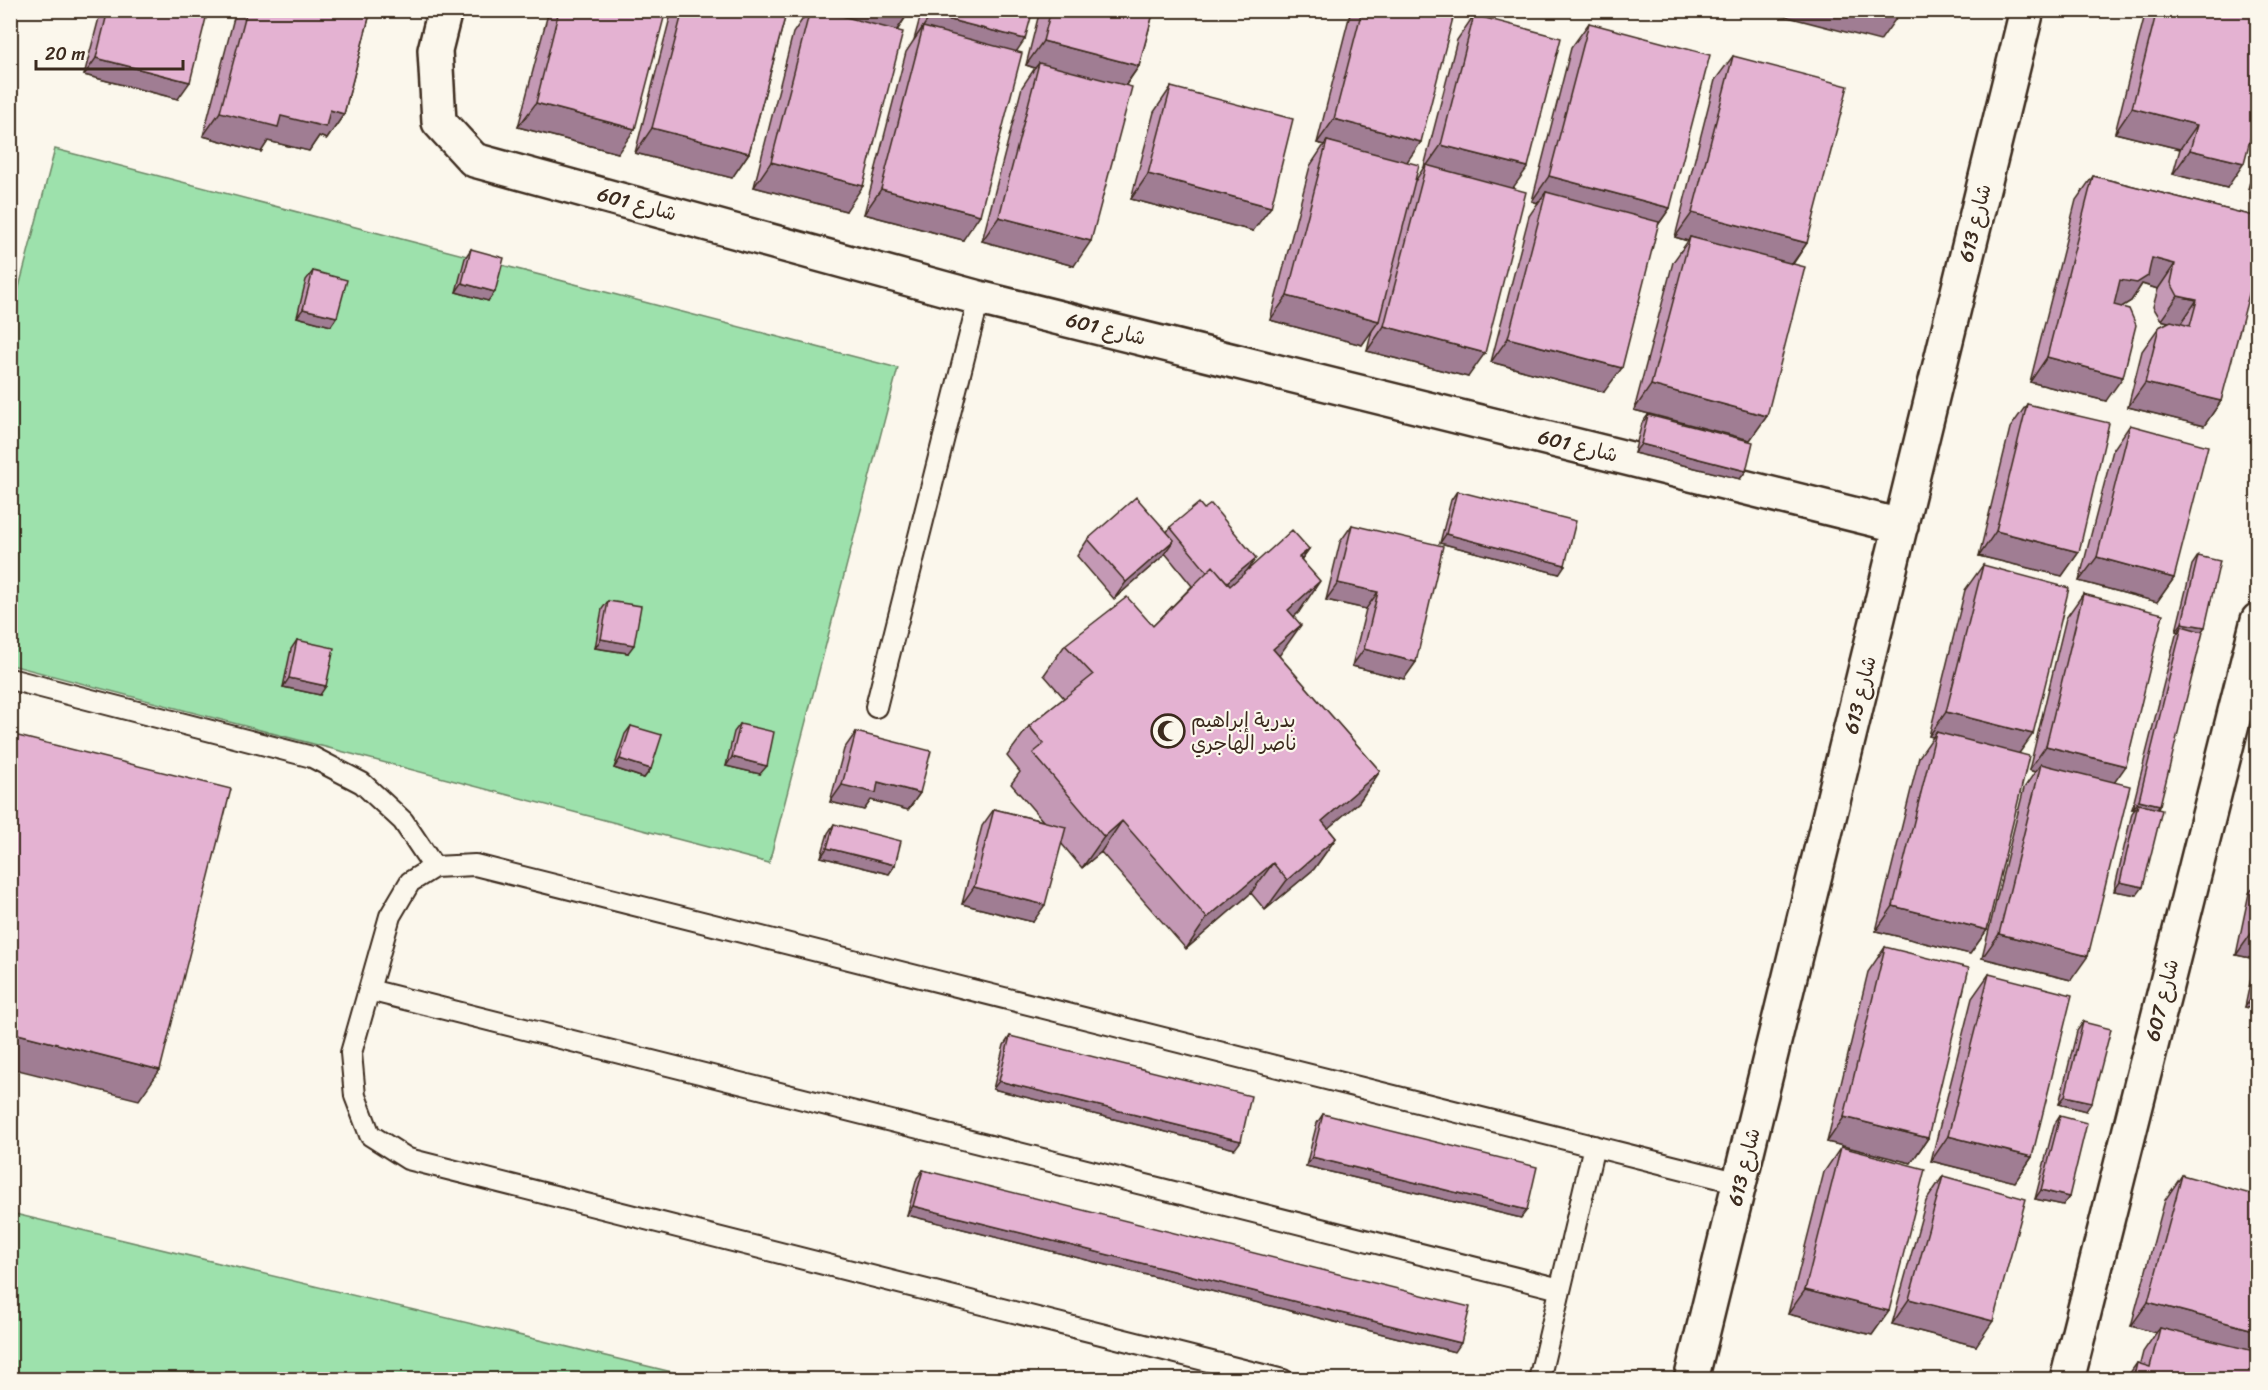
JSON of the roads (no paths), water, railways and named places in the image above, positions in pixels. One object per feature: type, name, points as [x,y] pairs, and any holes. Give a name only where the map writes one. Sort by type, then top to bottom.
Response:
[{"type":"street","name":"شارع 601","points":[[445,10],[435,50],[439,122],[474,160],[979,298],[1901,526]]},
{"type":"street","name":"شارع 613","points":[[1691,1380],[2027,10]]},
{"type":"street","name":"شارع 607","points":[[2067,1380],[2258,620]]},
{"type":"lane","points":[[876,707],[979,298]]},
{"type":"lane","points":[[10,679],[312,757],[362,783],[403,821],[434,867]]},
{"type":"lane","points":[[1283,1380],[408,1159],[370,1135],[355,1095],[351,1053],[390,916],[410,882],[434,867],[475,865],[1740,1183]]},
{"type":"lane","points":[[369,990],[1560,1289]]},
{"type":"lane","points":[[1539,1380],[1594,1146]]},
{"type":"place","name":"بدرية إبراهيم ناصر الهاجري","points":[[1168,731]]}]
